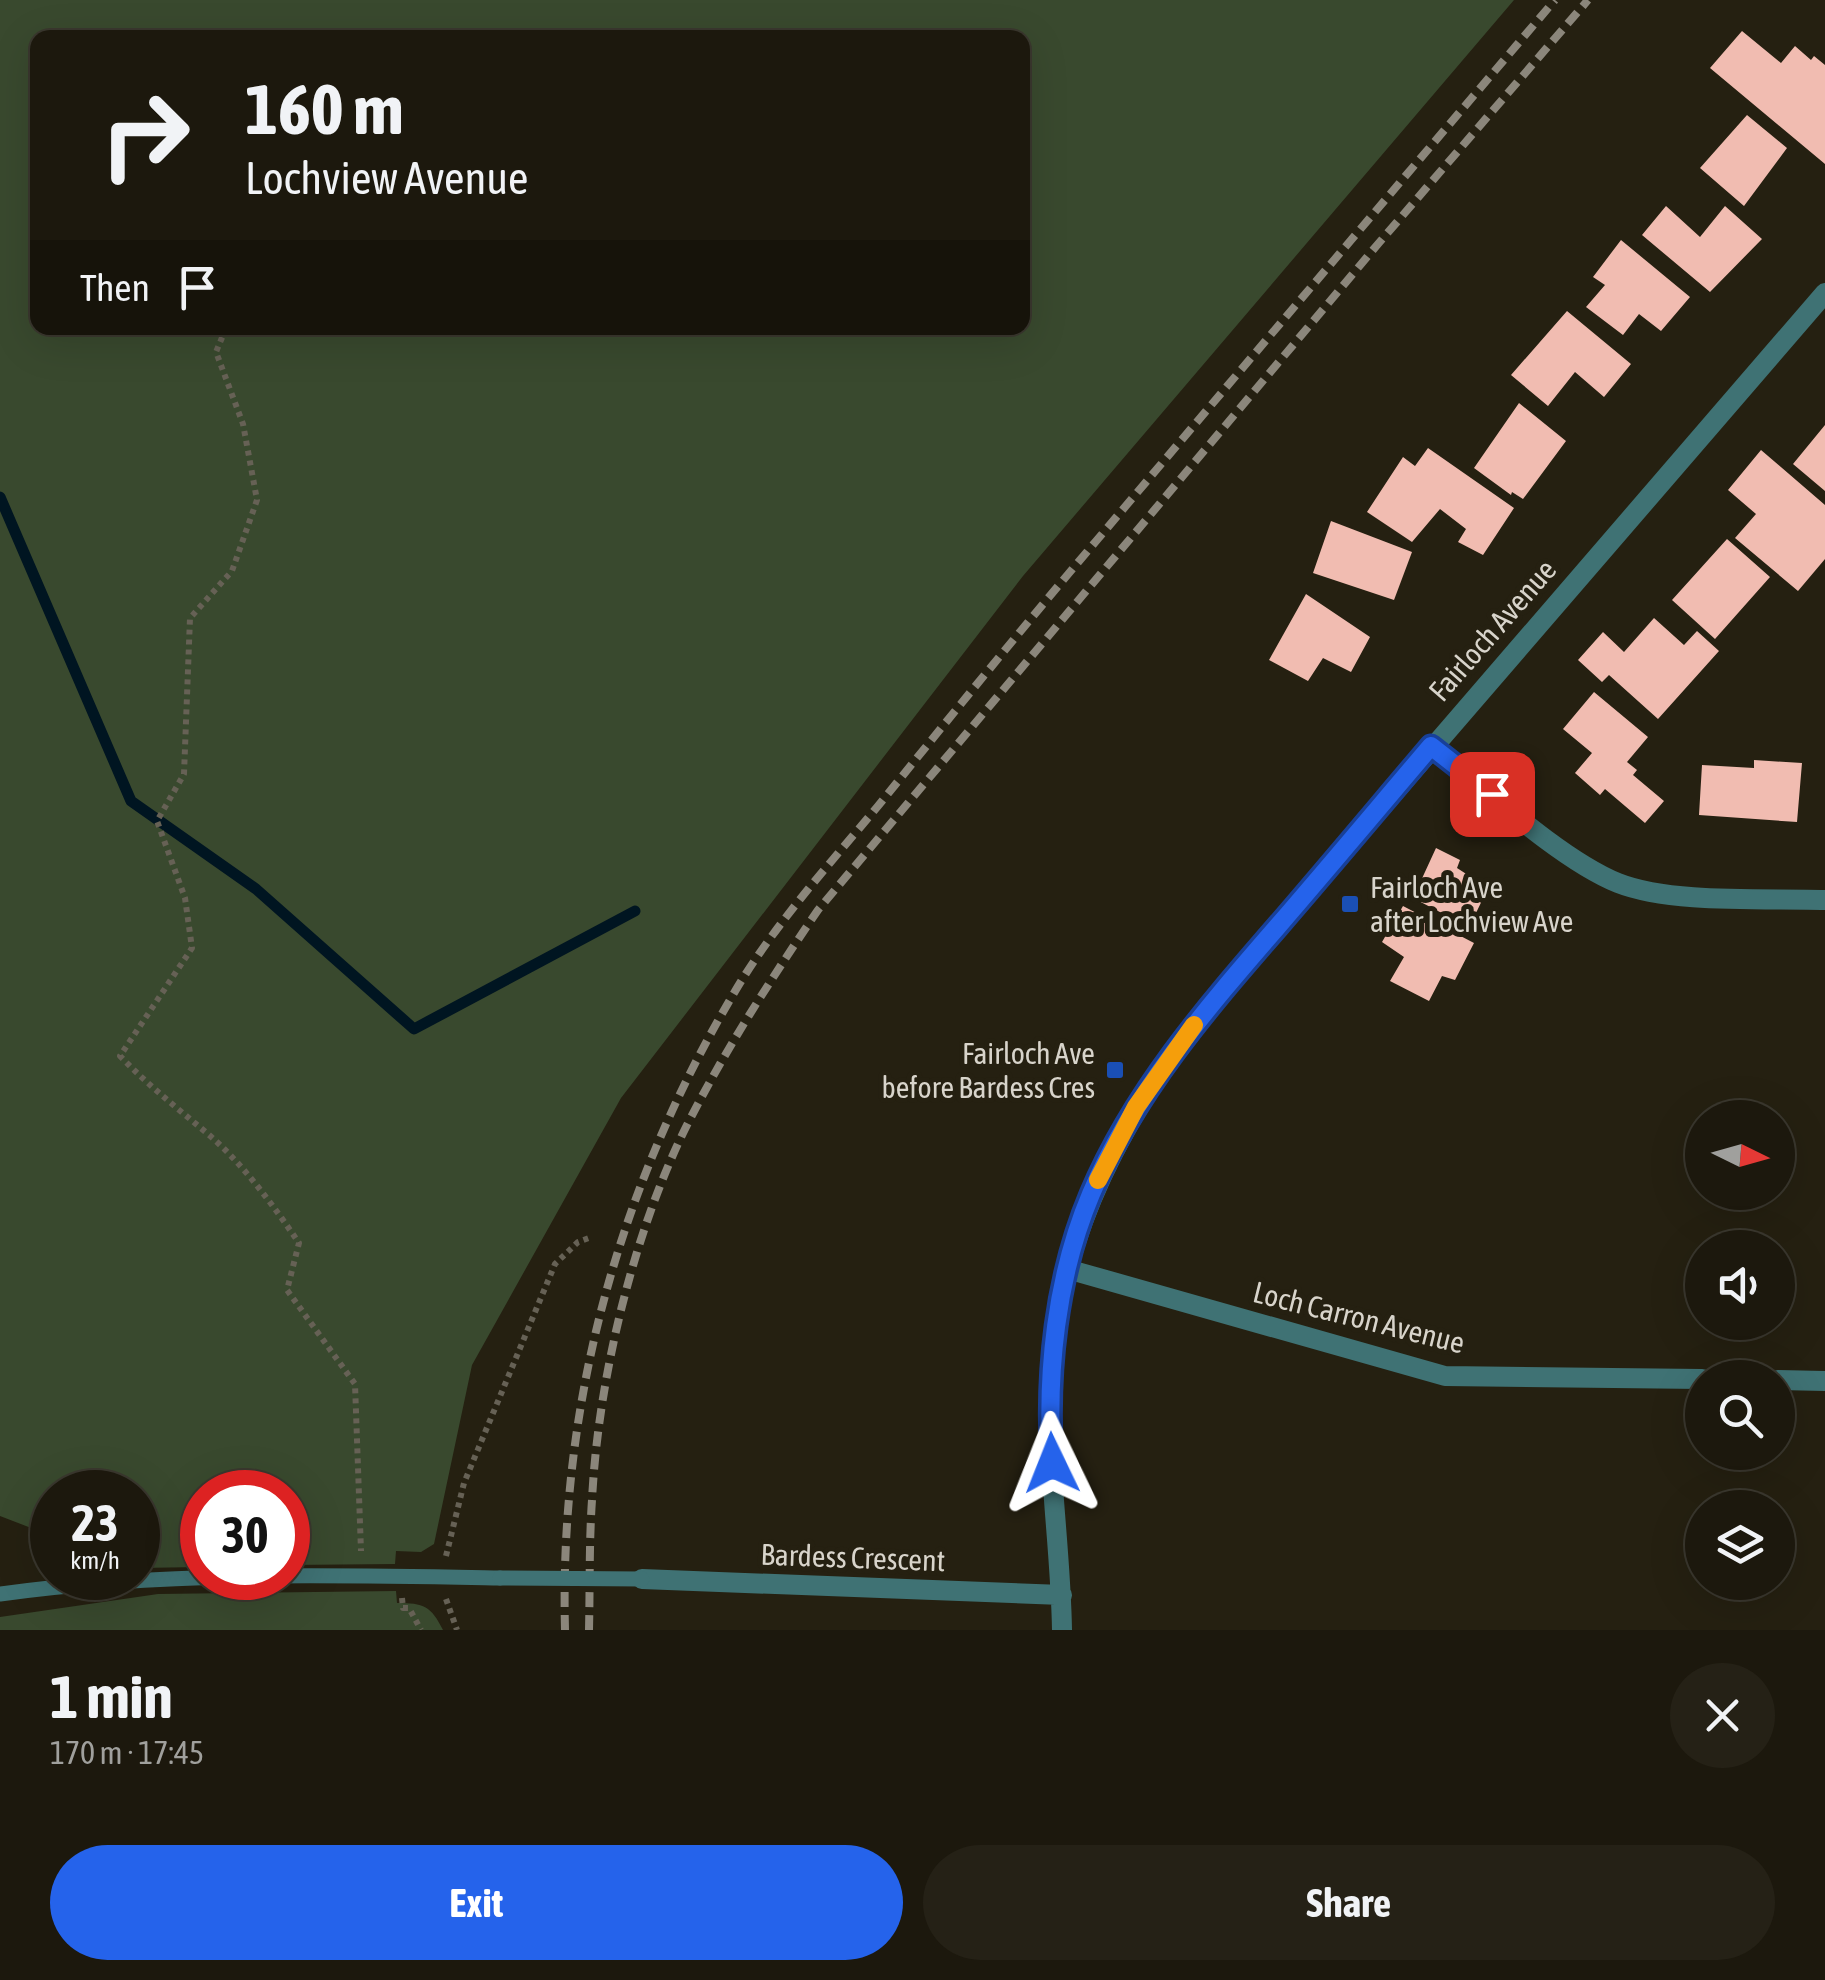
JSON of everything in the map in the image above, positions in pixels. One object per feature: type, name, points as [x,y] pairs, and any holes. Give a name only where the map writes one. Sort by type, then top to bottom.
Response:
[{"type":"street","name":"Fairloch Avenue","points":[[1062,1630],[1050,1430],[1054,1348],[1067,1269],[1091,1194],[1136,1107],[1185,1034],[1825,293]]},
{"type":"street","points":[[1431,746],[1583,866],[1620,884],[1658,893],[1825,900]]},
{"type":"street","name":"Loch Carron Avenue","points":[[1067,1269],[1445,1376],[1685,1379]]},
{"type":"street","points":[[1795,1380],[1825,1381]]},
{"type":"street","name":"Bardess Crescent","points":[[642,1579],[1062,1596]]},
{"type":"lane","points":[[0,1594],[67,1584],[362,1577],[642,1579]]},
{"type":"path","points":[[223,335],[216,352],[243,424],[257,500],[232,571],[190,618],[184,774],[157,822],[185,898],[192,948],[120,1056],[158,1097],[211,1136],[275,1208],[299,1243],[287,1290],[355,1384],[362,1577]]},
{"type":"path","points":[[446,1544],[464,1483],[555,1264],[578,1242],[589,1238]]},
{"type":"path","points":[[447,1610],[458,1630]]},
{"type":"green space","points":[[0,0],[1514,0],[1023,576],[621,1098],[472,1365],[434,1544],[421,1552],[396,1551],[395,1564],[310,1565],[310,1470],[180,1470],[180,1567],[160,1568],[160,1470],[30,1470],[30,1528],[0,1516]]},
{"type":"green space","points":[[396,1591],[397,1603],[426,1608],[443,1630],[0,1630],[0,1617],[117,1600],[160,1600],[160,1594],[180,1594],[180,1600],[310,1600],[310,1592]]},
{"type":"building","points":[[1742,31],[1781,63],[1795,46],[1811,60],[1814,56],[1825,65],[1825,164],[1710,68]]},
{"type":"building","points":[[1747,115],[1787,148],[1744,206],[1700,168]]},
{"type":"building","points":[[1666,206],[1700,237],[1725,206],[1762,239],[1710,292],[1642,235]]},
{"type":"building","points":[[1621,240],[1690,297],[1661,331],[1639,314],[1623,335],[1586,307],[1605,285],[1593,277]]},
{"type":"building","points":[[1567,311],[1631,364],[1604,397],[1575,372],[1548,406],[1511,375]]},
{"type":"building","points":[[1519,403],[1566,441],[1523,499],[1512,492],[1511,495],[1474,468]]},
{"type":"building","points":[[1825,425],[1825,491],[1793,464]]},
{"type":"building","points":[[1428,448],[1514,508],[1483,555],[1458,542],[1466,529],[1440,509],[1412,542],[1367,512],[1403,457],[1415,466]]},
{"type":"building","points":[[1761,450],[1825,505],[1825,559],[1798,591],[1735,538],[1756,514],[1728,490]]},
{"type":"building","points":[[1331,521],[1412,552],[1394,600],[1313,573]]},
{"type":"building","points":[[1727,539],[1770,577],[1715,639],[1672,600]]},
{"type":"building","points":[[1306,594],[1370,637],[1351,672],[1323,658],[1308,681],[1269,660]]},
{"type":"building","points":[[1654,618],[1684,645],[1697,631],[1719,651],[1658,719],[1609,675],[1602,682],[1578,660],[1603,632],[1624,652]]},
{"type":"building","points":[[1594,692],[1648,737],[1627,762],[1637,770],[1633,775],[1664,801],[1645,823],[1605,789],[1600,795],[1575,773],[1592,753],[1563,729]]},
{"type":"building","points":[[1754,760],[1802,763],[1797,822],[1699,815],[1702,765],[1754,768]]},
{"type":"building","points":[[1436,848],[1460,860],[1457,868],[1488,888],[1476,913],[1466,909],[1459,922],[1413,898]]},
{"type":"building","points":[[1403,906],[1474,943],[1455,980],[1442,976],[1429,1001],[1390,981],[1404,957],[1382,942]]},
{"type":"waterway","points":[[0,497],[131,801],[256,889],[414,1029],[635,911]]},
{"type":"railway","points":[[565,1630],[573,1462],[604,1299],[658,1142],[734,993],[802,896],[1014,639],[1555,0]]},
{"type":"railway","points":[[589,1630],[596,1454],[621,1308],[668,1167],[749,1015],[818,910],[1588,0]]},
{"type":"slow traffic","points":[[1098,1180],[1136,1107],[1194,1025]]},
{"type":"place","name":"Fairloch Ave after Lochview Ave","points":[[1350,904]]},
{"type":"place","name":"Fairloch Ave before Bardess Cres","points":[[1115,1070]]},
{"type":"route","points":[[1052,1463],[1054,1348],[1067,1269],[1091,1194],[1136,1107],[1185,1034],[1431,746],[1492,794]]}]
